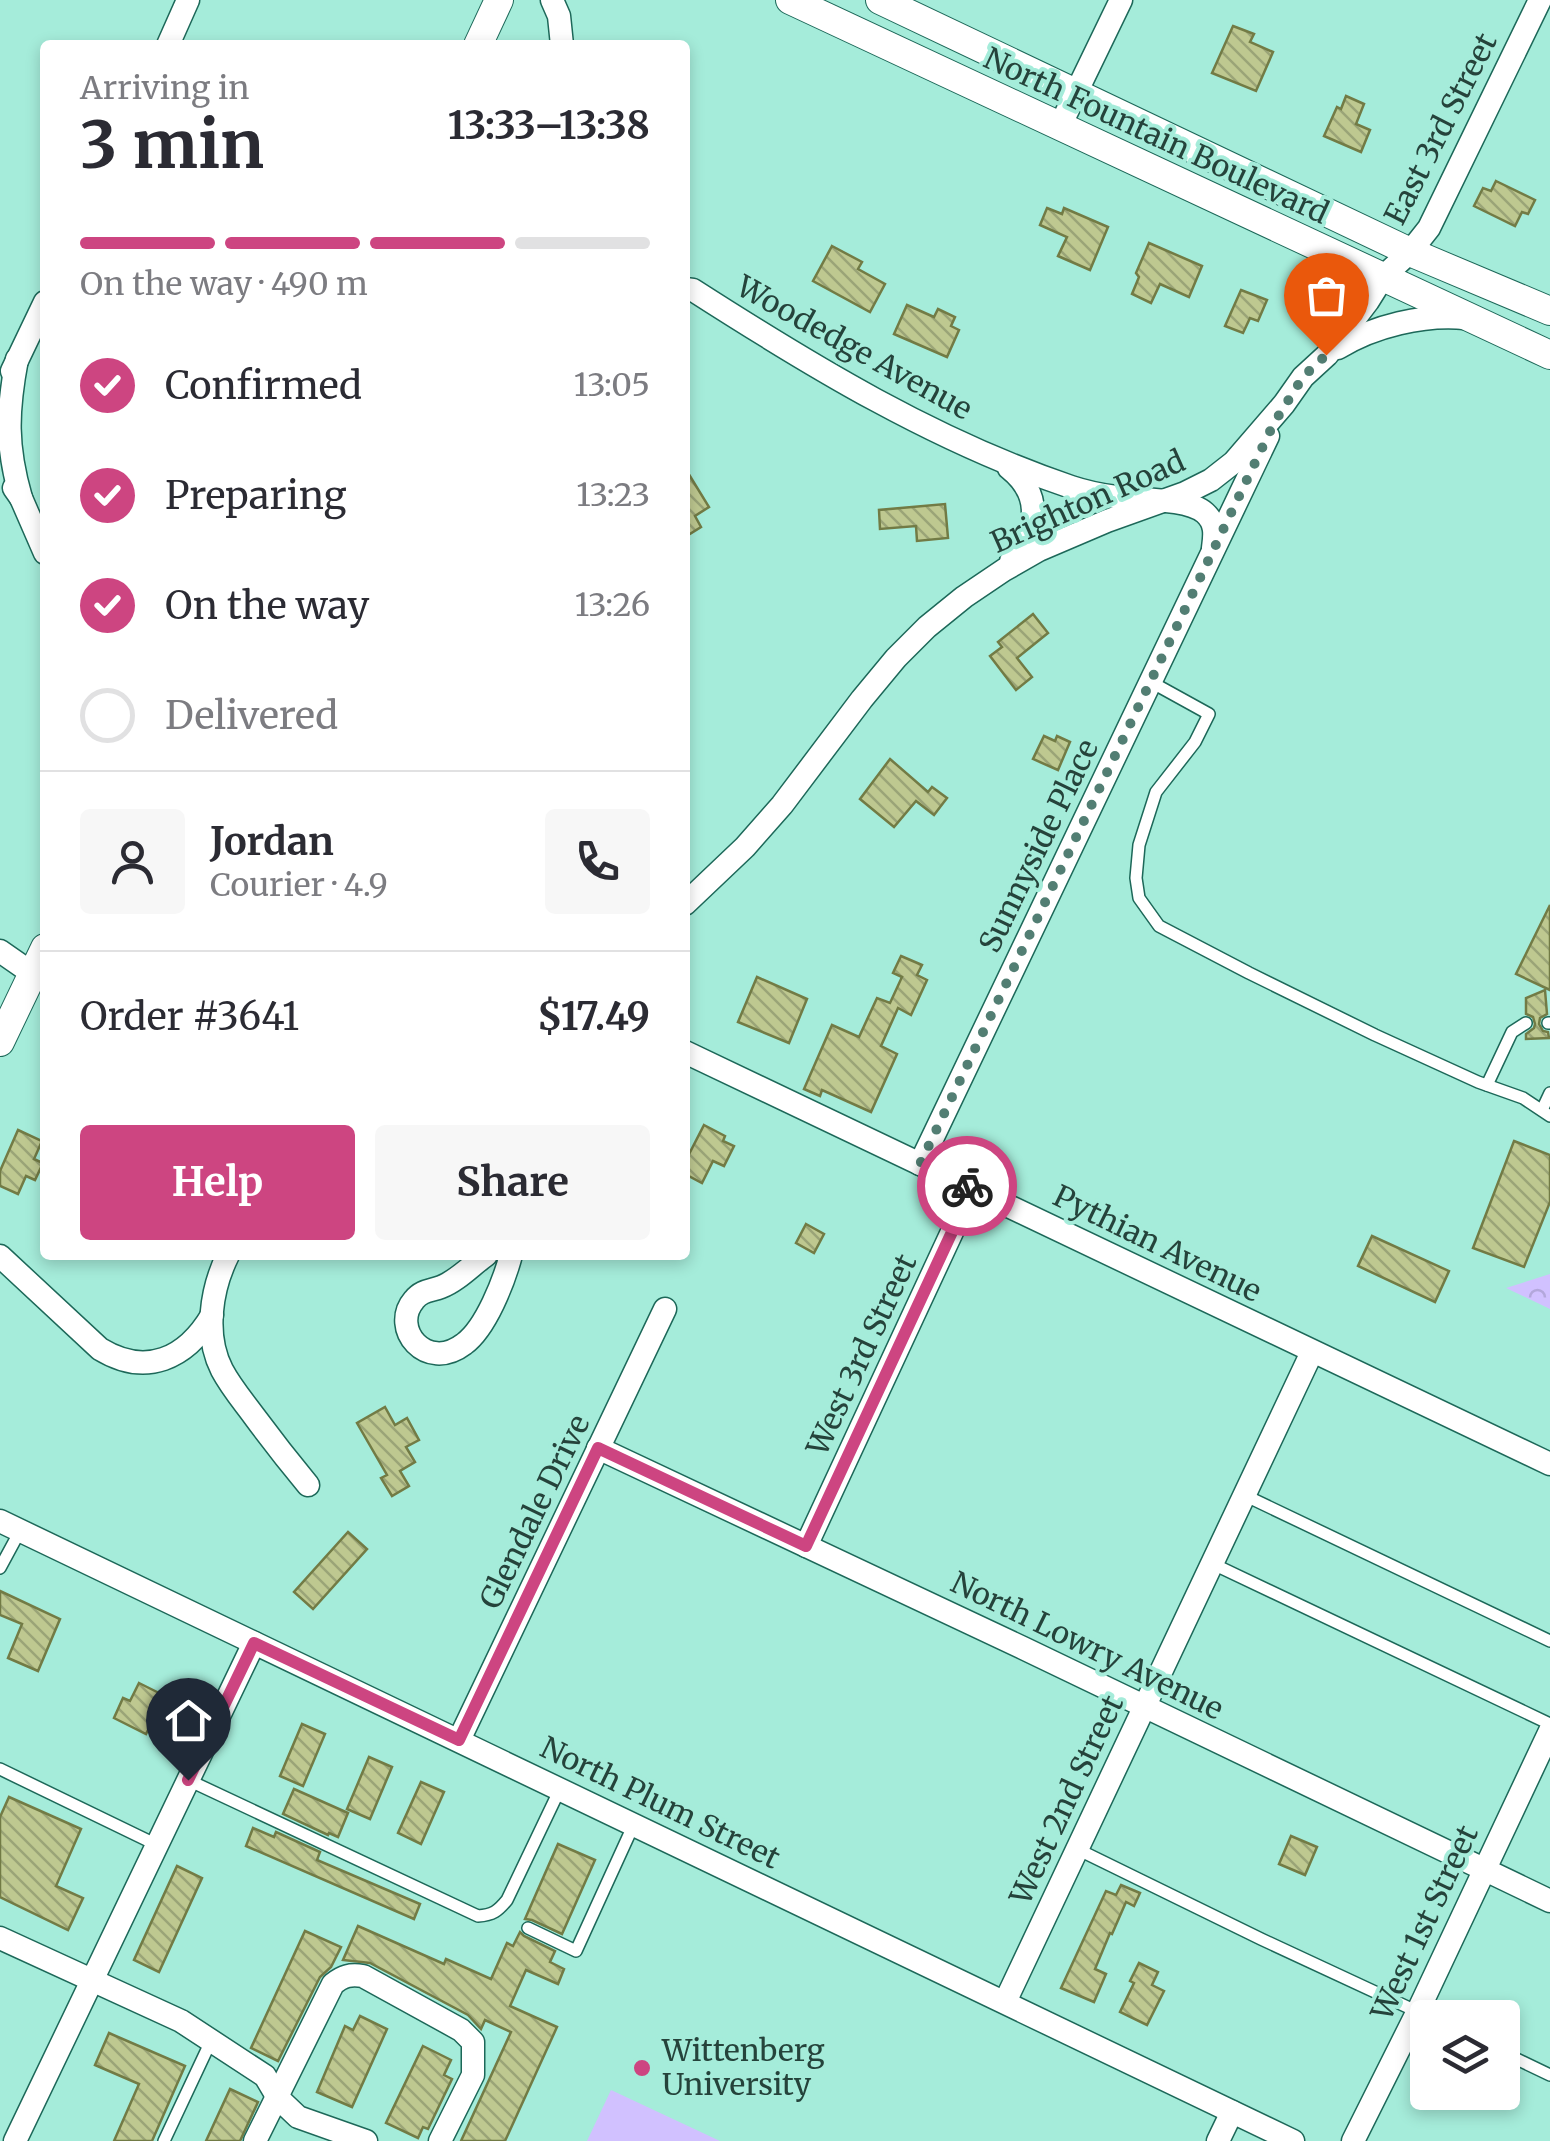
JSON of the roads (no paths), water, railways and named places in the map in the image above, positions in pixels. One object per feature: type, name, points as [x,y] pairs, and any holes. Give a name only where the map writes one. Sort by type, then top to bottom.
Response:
[{"type":"street","points":[[170,40],[188,0]]},
{"type":"street","points":[[480,40],[500,0]]},
{"type":"street","points":[[552,0],[559,16],[561,40]]},
{"type":"street","name":"North Fountain Boulevard","points":[[880,0],[1410,252],[1550,311]]},
{"type":"street","points":[[1060,126],[1121,0]]},
{"type":"street","name":"East 3rd Street","points":[[1383,277],[1429,228],[1540,0]]},
{"type":"street","name":"North Fountain Boulevard","points":[[796,1],[1550,355]]},
{"type":"street","name":"Brighton Road","points":[[690,899],[745,848],[896,658],[926,627],[964,597],[1040,550],[1210,480],[1234,462],[1303,377],[1326,355],[1383,277]]},
{"type":"street","name":"Woodedge Avenue","points":[[690,290],[786,349],[942,435],[1074,488],[1161,502]]},
{"type":"street","points":[[0,393],[40,312]]},
{"type":"street","points":[[1326,355],[1362,336],[1396,325],[1443,316],[1472,318]]},
{"type":"street","points":[[17,360],[9,400],[12,469],[40,542]]},
{"type":"street","name":"Sunnyside Place","points":[[920,1164],[1284,404]]},
{"type":"street","points":[[998,459],[1026,484],[1033,518],[1024,546],[1004,570]]},
{"type":"street","points":[[0,473],[21,498]]},
{"type":"street","points":[[1161,502],[1182,502],[1205,513],[1215,533],[1212,554]]},
{"type":"street","points":[[0,951],[32,974]]},
{"type":"street","points":[[0,1042],[40,958]]},
{"type":"street","name":"Pythian Avenue","points":[[690,1054],[1550,1464]]},
{"type":"street","name":"West 3rd Street","points":[[806,1546],[972,1189]]},
{"type":"street","points":[[0,1256],[100,1349],[115,1358],[146,1363],[165,1358],[192,1342],[212,1315]]},
{"type":"street","points":[[226,1260],[212,1315],[212,1336],[222,1370],[308,1485]]},
{"type":"street","points":[[479,1260],[443,1287],[416,1296],[409,1307],[409,1332],[425,1351],[446,1354],[476,1332],[509,1260]]},
{"type":"street","name":"Glendale Drive","points":[[459,1740],[665,1309]]},
{"type":"street","name":"West 2nd Street","points":[[1005,2002],[1312,1352]]},
{"type":"street","name":"North Lowry Avenue","points":[[598,1448],[1550,1900]]},
{"type":"street","name":"North Plum Street","points":[[10,1526],[1293,2141]]},
{"type":"street","points":[[15,2141],[254,1643]]},
{"type":"street","name":"West 1st Street","points":[[1430,2000],[1550,1727]]},
{"type":"street","points":[[0,1938],[181,2021],[265,2076],[278,2098],[298,2117],[366,2141]]},
{"type":"street","points":[[255,2141],[333,1984],[352,1974],[363,1976],[461,2030],[473,2042],[473,2075],[440,2141]]},
{"type":"street","name":"West 1st Street","points":[[1353,2141],[1410,2039]]},
{"type":"street","points":[[1218,2141],[1232,2112]]},
{"type":"lane","points":[[1151,682],[1209,714],[1195,742],[1156,792],[1139,845],[1139,898],[1159,926],[1249,974],[1523,1098],[1546,1113],[1550,1093]]},
{"type":"lane","points":[[1487,1085],[1512,1032],[1526,1023]]},
{"type":"lane","points":[[1244,1495],[1550,1641]]},
{"type":"lane","points":[[0,1568],[10,1526]]},
{"type":"lane","points":[[1211,1563],[1550,1727]]},
{"type":"lane","points":[[0,1769],[157,1845]]},
{"type":"lane","points":[[188,1780],[478,1916],[489,1916],[507,1900],[560,1789]]},
{"type":"lane","points":[[528,1928],[576,1951],[634,1824]]},
{"type":"lane","points":[[1077,1848],[1410,2008]]},
{"type":"lane","points":[[164,2141],[211,2040]]},
{"type":"lane","points":[[1520,2061],[1550,2075]]},
{"type":"place","name":"Wittenberg University","points":[[642,2068]]}]
